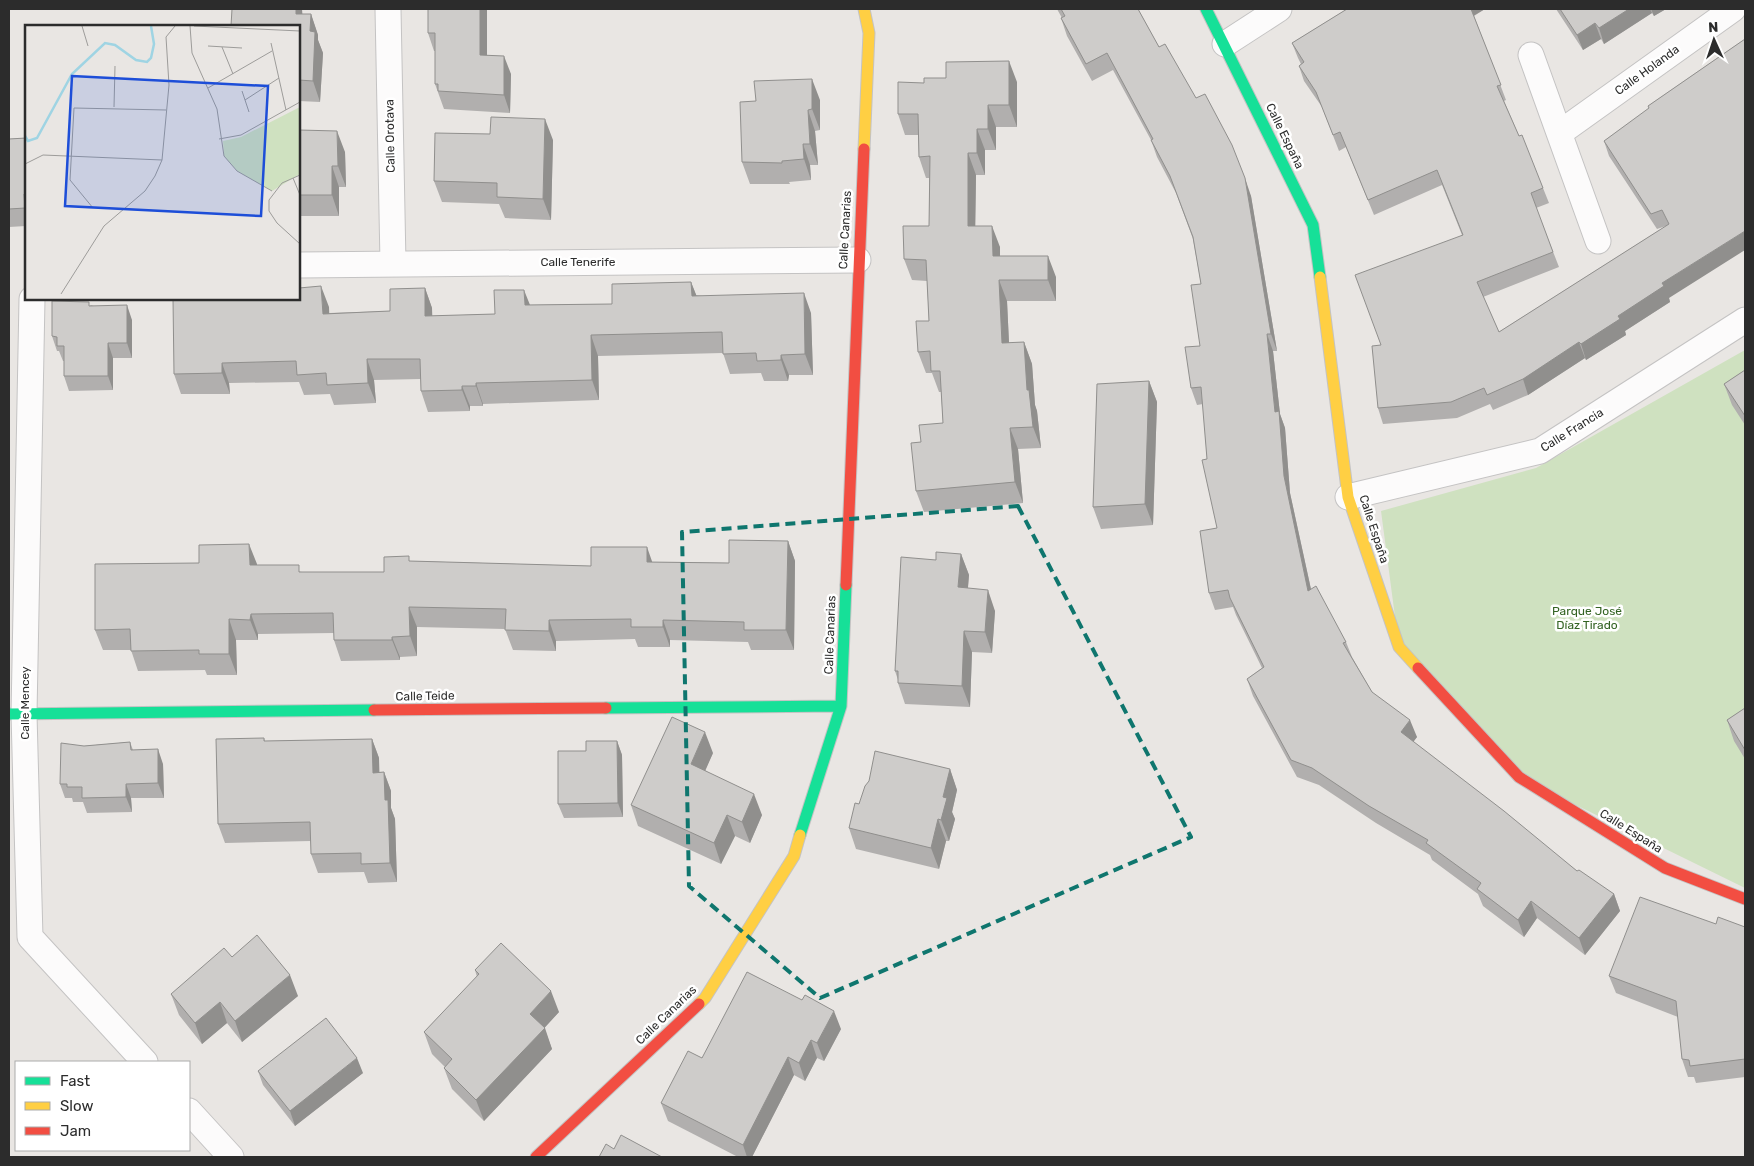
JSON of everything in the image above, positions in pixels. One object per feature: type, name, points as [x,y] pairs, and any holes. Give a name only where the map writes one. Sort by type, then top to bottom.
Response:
[{"type":"street","name":"Calle Orotava","points":[[388,9],[393,263]]},
{"type":"street","name":"Calle Canarias","points":[[536,1157],[705,998],[794,856],[841,706],[858,260],[869,33],[864,9]]},
{"type":"street","name":"Calle España","points":[[1206,9],[1225,44],[1312,225],[1348,497],[1399,647],[1519,777],[1665,868],[1745,899]]},
{"type":"street","points":[[1225,44],[1280,9]]},
{"type":"street","name":"Calle Holanda","points":[[1560,132],[1733,9]]},
{"type":"street","points":[[1532,55],[1598,241]]},
{"type":"street","name":"Calle Tenerife","points":[[300,265],[858,260]]},
{"type":"street","name":"Calle Mencey","points":[[32,300],[16,714],[30,936],[144,1061]]},
{"type":"street","name":"Calle Francia","points":[[1348,497],[1540,451],[1745,320]]},
{"type":"street","name":"Calle Teide","points":[[16,714],[841,706]]},
{"type":"street","points":[[190,1112],[231,1157]]},
{"type":"highlighted area","points":[[1018,506],[1191,837],[820,998],[689,886],[682,532]]},
{"type":"green space","name":"Parque José Díaz Tirado","points":[[1745,350],[1745,888],[1519,777],[1399,647],[1381,511],[1536,468]]},
{"type":"building","points":[[232,9],[296,9],[296,14],[311,14],[310,31],[315,32],[313,81],[300,80],[300,25],[231,25]]},
{"type":"building","points":[[428,9],[480,9],[480,55],[504,56],[504,95],[438,91],[438,84],[435,84],[435,33],[428,33]]},
{"type":"building","points":[[1061,9],[1138,9],[1159,47],[1165,44],[1196,98],[1205,94],[1232,145],[1245,178],[1271,334],[1267,334],[1275,412],[1279,411],[1284,476],[1308,591],[1316,586],[1346,642],[1343,643],[1372,692],[1410,720],[1401,732],[1504,811],[1577,871],[1579,870],[1614,894],[1579,938],[1531,901],[1518,920],[1477,889],[1481,883],[1426,843],[1428,840],[1369,806],[1312,768],[1291,760],[1247,679],[1264,667],[1230,598],[1228,590],[1209,593],[1200,531],[1217,528],[1202,460],[1207,459],[1201,387],[1191,388],[1185,347],[1200,346],[1191,285],[1201,284],[1193,237],[1170,176],[1151,140],[1153,139],[1107,53],[1086,64],[1061,18],[1065,16]]},
{"type":"building","points":[[1347,9],[1471,9],[1501,85],[1497,86],[1519,136],[1522,135],[1543,188],[1531,193],[1553,252],[1477,282],[1499,332],[1669,224],[1662,210],[1651,214],[1604,141],[1649,108],[1648,106],[1745,39],[1745,231],[1662,283],[1664,286],[1618,316],[1620,319],[1581,344],[1579,342],[1523,379],[1487,395],[1484,388],[1451,402],[1378,408],[1372,346],[1381,345],[1355,275],[1463,235],[1437,170],[1368,200],[1340,132],[1333,135],[1316,92],[1299,66],[1304,62],[1292,43]]},
{"type":"building","points":[[1560,9],[1629,9],[1599,28],[1595,23],[1577,35]]},
{"type":"building","points":[[1009,61],[1009,105],[988,105],[988,129],[977,129],[977,153],[968,153],[968,226],[992,226],[993,256],[1048,256],[1048,280],[999,280],[1002,343],[1024,342],[1027,390],[1029,390],[1033,427],[1010,428],[1015,482],[916,491],[911,443],[921,442],[919,425],[943,423],[940,371],[931,371],[930,351],[918,352],[916,321],[929,321],[926,260],[904,259],[903,226],[929,226],[930,156],[919,157],[918,114],[898,114],[898,82],[924,83],[924,78],[946,78],[946,62]]},
{"type":"building","points":[[812,79],[812,109],[808,110],[810,144],[803,144],[804,159],[782,161],[782,163],[742,162],[740,102],[756,101],[754,81]]},
{"type":"building","points":[[491,117],[545,119],[543,199],[497,197],[497,183],[434,181],[435,133],[490,134]]},
{"type":"building","points":[[300,130],[337,131],[338,166],[332,166],[332,195],[300,195]]},
{"type":"building","points":[[25,138],[25,208],[9,209],[9,139]]},
{"type":"building","points":[[691,282],[692,296],[804,293],[805,354],[781,355],[781,360],[757,361],[756,353],[723,354],[722,332],[591,335],[592,380],[476,383],[476,386],[462,386],[462,390],[421,391],[420,359],[367,359],[368,383],[327,385],[326,373],[297,375],[296,361],[222,363],[222,373],[174,374],[173,300],[300,300],[300,288],[321,286],[323,314],[390,311],[390,289],[425,288],[425,316],[495,314],[494,290],[524,290],[525,305],[612,304],[612,284]]},
{"type":"building","points":[[52,301],[89,302],[89,306],[127,305],[127,343],[108,343],[108,376],[64,376],[64,346],[57,346],[57,337],[52,336]]},
{"type":"building","points":[[1745,370],[1745,416],[1724,384]]},
{"type":"building","points":[[1149,381],[1145,504],[1093,507],[1097,384]]},
{"type":"building","points":[[729,540],[788,541],[786,630],[744,630],[744,622],[663,620],[663,627],[631,627],[631,619],[549,620],[549,631],[505,630],[506,609],[409,607],[410,636],[392,637],[392,640],[334,640],[333,613],[251,614],[250,620],[229,619],[229,654],[199,654],[199,650],[131,651],[130,629],[95,630],[95,564],[199,563],[199,545],[249,544],[250,565],[299,565],[299,572],[384,572],[384,557],[409,556],[409,561],[591,566],[591,547],[647,547],[647,562],[729,563]]},
{"type":"building","points":[[936,552],[961,554],[958,587],[988,590],[985,632],[964,631],[962,686],[898,683],[898,671],[895,671],[901,557],[936,560]]},
{"type":"building","points":[[1745,708],[1745,750],[1727,720]]},
{"type":"building","points":[[672,717],[705,732],[691,764],[754,794],[742,822],[727,815],[714,843],[631,805]]},
{"type":"building","points":[[264,738],[264,741],[372,739],[373,773],[384,772],[385,800],[388,800],[390,863],[361,864],[361,853],[311,854],[310,822],[218,824],[216,739]]},
{"type":"building","points":[[586,741],[617,741],[618,803],[558,804],[558,751],[586,751]]},
{"type":"building","points":[[130,742],[131,750],[158,749],[158,783],[126,784],[126,797],[82,798],[82,787],[67,787],[67,784],[60,784],[61,743],[84,746]]},
{"type":"building","points":[[875,751],[950,769],[943,797],[947,798],[941,820],[938,819],[931,848],[849,828],[855,803],[859,804],[865,786],[869,781]]},
{"type":"building","points":[[1640,897],[1716,924],[1718,917],[1745,927],[1745,1059],[1690,1066],[1689,1060],[1682,1059],[1676,1001],[1609,976]]},
{"type":"building","points":[[257,935],[290,975],[235,1021],[220,1002],[195,1023],[171,994],[224,948],[232,957]]},
{"type":"building","points":[[501,943],[551,991],[530,1014],[545,1028],[476,1100],[444,1068],[452,1059],[424,1032],[479,974],[475,970]]},
{"type":"building","points":[[747,972],[802,1000],[805,995],[834,1011],[817,1043],[811,1040],[799,1063],[788,1057],[743,1145],[661,1103],[688,1051],[702,1058]]},
{"type":"building","points":[[326,1018],[357,1058],[290,1111],[258,1071]]},
{"type":"building","points":[[621,1135],[662,1157],[599,1157],[606,1144],[614,1149]]},
{"type":"traffic: fast","points":[[1206,9],[1313,225],[1320,277]]},
{"type":"traffic: fast","points":[[800,835],[841,706],[846,585]]},
{"type":"traffic: fast","points":[[606,708],[841,706]]},
{"type":"traffic: fast","points":[[9,714],[374,710]]},
{"type":"traffic: slow","points":[[864,9],[869,33],[864,149]]},
{"type":"traffic: slow","points":[[1320,277],[1348,497],[1399,647],[1418,668]]},
{"type":"traffic: slow","points":[[699,1004],[705,998],[794,856],[800,835]]},
{"type":"traffic: jam","points":[[846,585],[864,149]]},
{"type":"traffic: jam","points":[[1418,668],[1519,777],[1665,868],[1745,899]]},
{"type":"traffic: jam","points":[[374,710],[606,708]]},
{"type":"traffic: jam","points":[[536,1157],[699,1004]]}]
